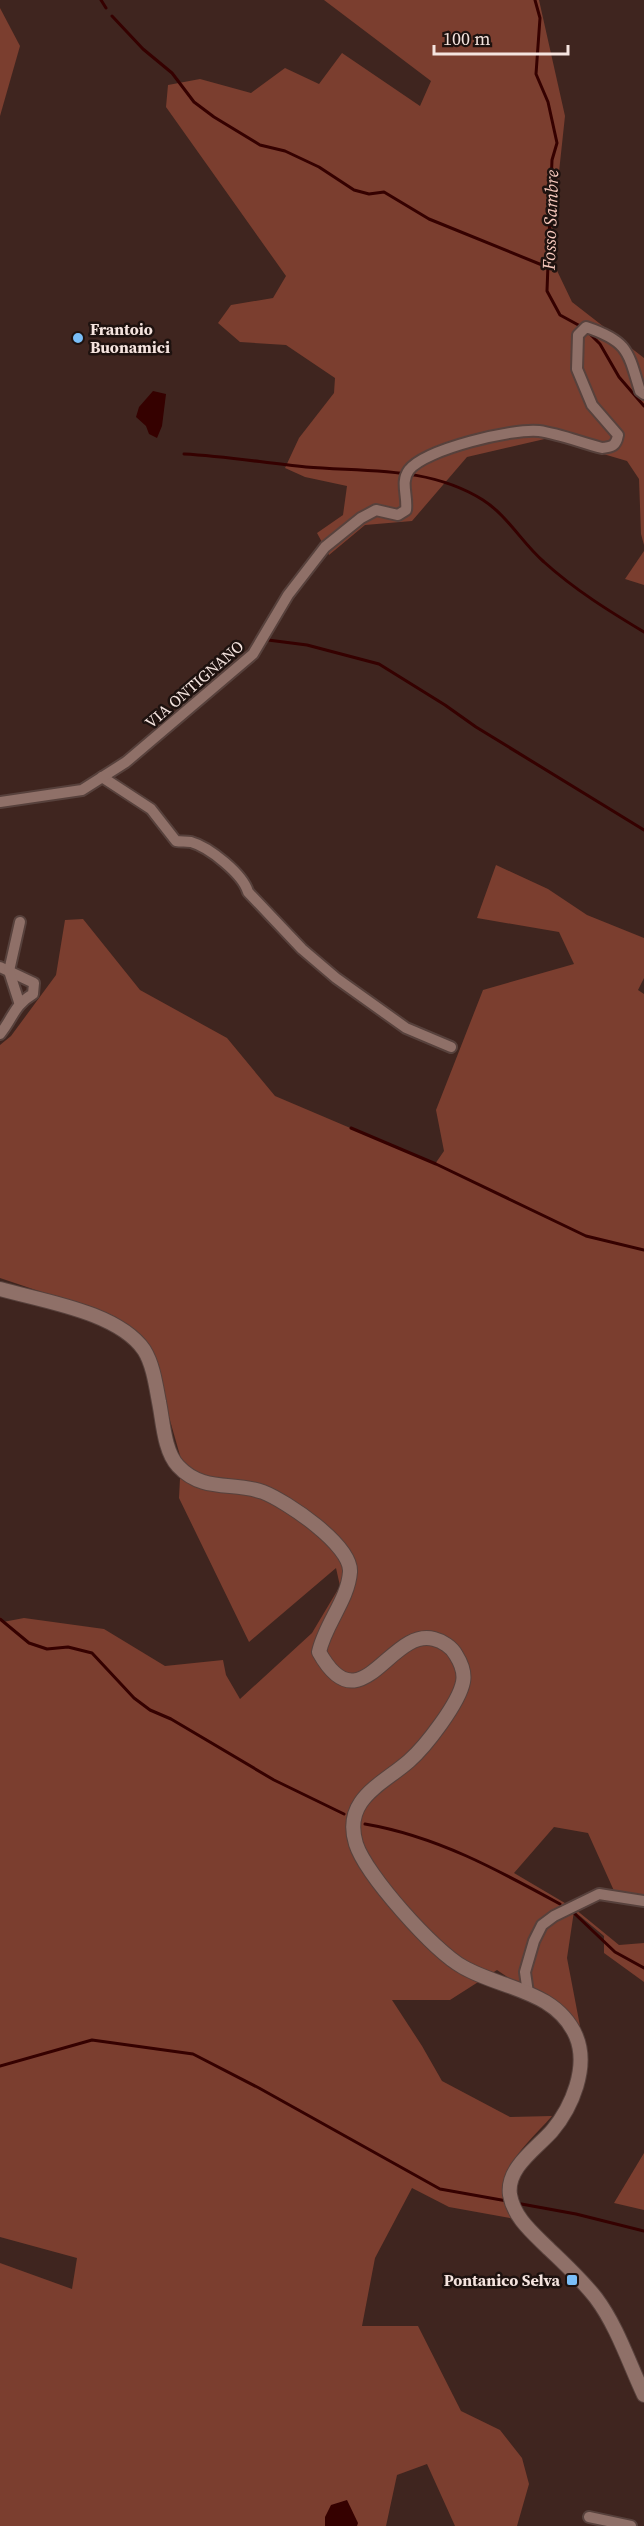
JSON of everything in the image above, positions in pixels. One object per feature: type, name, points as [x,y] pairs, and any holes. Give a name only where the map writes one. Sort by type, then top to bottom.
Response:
[{"type":"street","name":"VIA ONTIGNANO","points":[[0,802],[82,790],[126,762],[254,654],[288,595],[325,547],[361,518],[376,510],[398,515],[406,510],[408,499],[404,483],[410,469],[424,459],[476,439],[538,431],[602,448],[612,447],[617,442],[618,435],[592,405],[577,369],[582,331],[614,338],[628,351],[640,391],[644,394]]},
{"type":"street","points":[[102,777],[151,809],[176,841],[192,842],[218,858],[245,880],[248,892],[302,949],[336,978],[406,1028],[451,1047]]},
{"type":"street","points":[[19,1002],[4,969],[20,922]]},
{"type":"street","points":[[0,1035],[9,1023],[19,1002],[33,994],[34,983],[4,969]]},
{"type":"street","points":[[0,1289],[88,1314],[115,1325],[132,1336],[145,1351],[156,1385],[166,1438],[176,1464],[196,1481],[249,1489],[282,1502],[336,1542],[346,1556],[351,1569],[348,1586],[323,1636],[319,1652],[328,1668],[336,1676],[347,1679],[361,1678],[377,1671],[401,1646],[429,1637],[441,1641],[455,1652],[464,1678],[461,1690],[424,1745],[409,1762],[378,1782],[365,1796],[356,1814],[355,1843],[366,1868],[428,1939],[449,1959],[466,1969],[528,1993],[566,2019],[576,2037],[581,2056],[579,2078],[566,2111],[553,2130],[513,2173],[510,2194],[515,2211],[529,2230],[577,2276],[597,2300],[611,2324],[644,2395]]},
{"type":"street","points":[[528,1993],[525,1972],[534,1941],[542,1925],[554,1916],[599,1894],[644,1901]]},
{"type":"street","points":[[589,2517],[632,2526]]},
{"type":"shaded area","points":[[324,0],[539,0],[565,116],[550,256],[572,302],[644,358],[644,545],[641,534],[639,479],[627,461],[549,438],[467,457],[412,521],[365,525],[329,555],[317,533],[343,515],[347,486],[305,477],[285,468],[299,438],[334,393],[335,378],[286,345],[240,342],[218,323],[231,305],[273,298],[286,276],[166,107],[168,85],[200,79],[251,93],[285,68],[319,84],[342,53],[420,106],[431,81]]},
{"type":"shaded area","points":[[0,8],[20,46],[0,116]]},
{"type":"shaded area","points":[[153,391],[166,394],[162,426],[157,438],[149,434],[146,426],[136,417],[139,407]]},
{"type":"shaded area","points":[[644,551],[644,585],[625,579]]},
{"type":"shaded area","points":[[496,865],[548,889],[587,915],[644,938],[644,978],[638,990],[644,994],[644,1900],[615,1893],[588,1833],[554,1827],[514,1873],[575,1909],[619,1945],[644,1943],[644,1982],[604,1953],[604,1936],[574,1911],[567,1958],[580,2026],[497,1970],[450,2000],[392,2000],[442,2081],[510,2117],[552,2116],[520,2151],[506,2176],[504,2190],[507,2204],[515,2219],[449,2207],[412,2188],[375,2258],[362,2326],[418,2326],[461,2411],[500,2430],[522,2458],[529,2484],[517,2526],[455,2526],[427,2464],[397,2475],[386,2526],[0,2526],[0,2263],[72,2289],[77,2258],[0,2237],[0,1617],[3,1622],[24,1618],[104,1629],[165,1666],[223,1660],[226,1675],[240,1699],[312,1633],[340,1586],[336,1568],[249,1642],[179,1498],[181,1459],[150,1350],[116,1317],[0,1278],[0,1045],[11,1036],[56,975],[65,920],[83,919],[140,990],[227,1038],[275,1096],[435,1164],[444,1151],[436,1110],[483,990],[574,964],[559,932],[477,918]]},
{"type":"shaded area","points":[[644,2153],[644,2210],[614,2203]]},
{"type":"shaded area","points":[[347,2500],[358,2523],[357,2526],[325,2526],[325,2517],[331,2505]]},
{"type":"waterway","points":[[101,0],[106,8]]},
{"type":"waterway","name":"Fosso Sambre","points":[[535,0],[540,18],[536,74],[548,102],[557,143],[552,160],[547,291],[560,315],[582,327]]},
{"type":"waterway","points":[[112,16],[143,49],[172,73],[194,102],[260,145],[285,151],[319,167],[354,190],[369,194],[384,192],[429,219],[547,267]]},
{"type":"waterway","name":"Fosso Sambre","points":[[589,333],[600,344],[619,377],[644,406]]},
{"type":"waterway","points":[[184,454],[306,467],[397,473],[441,481],[462,489],[492,506],[536,555],[568,582],[644,632]]},
{"type":"waterway","points":[[268,640],[307,645],[379,664],[476,727],[644,830]]},
{"type":"waterway","points":[[351,1128],[436,1164],[586,1236],[644,1250]]},
{"type":"waterway","points":[[0,1619],[29,1643],[47,1649],[68,1647],[92,1653],[134,1698],[150,1710],[171,1719],[274,1780],[344,1814]]},
{"type":"waterway","points":[[365,1824],[391,1829],[442,1846],[490,1867],[560,1904]]},
{"type":"waterway","points":[[575,1914],[615,1952],[644,1968]]},
{"type":"waterway","points":[[0,2066],[92,2040],[193,2054],[259,2088],[440,2189],[507,2201]]},
{"type":"waterway","points":[[516,2203],[576,2214],[644,2231]]},
{"type":"place","name":"Frantoio Buonamici","points":[[78,338]]},
{"type":"place","name":"Pontanico Selva","points":[[572,2280]]}]
